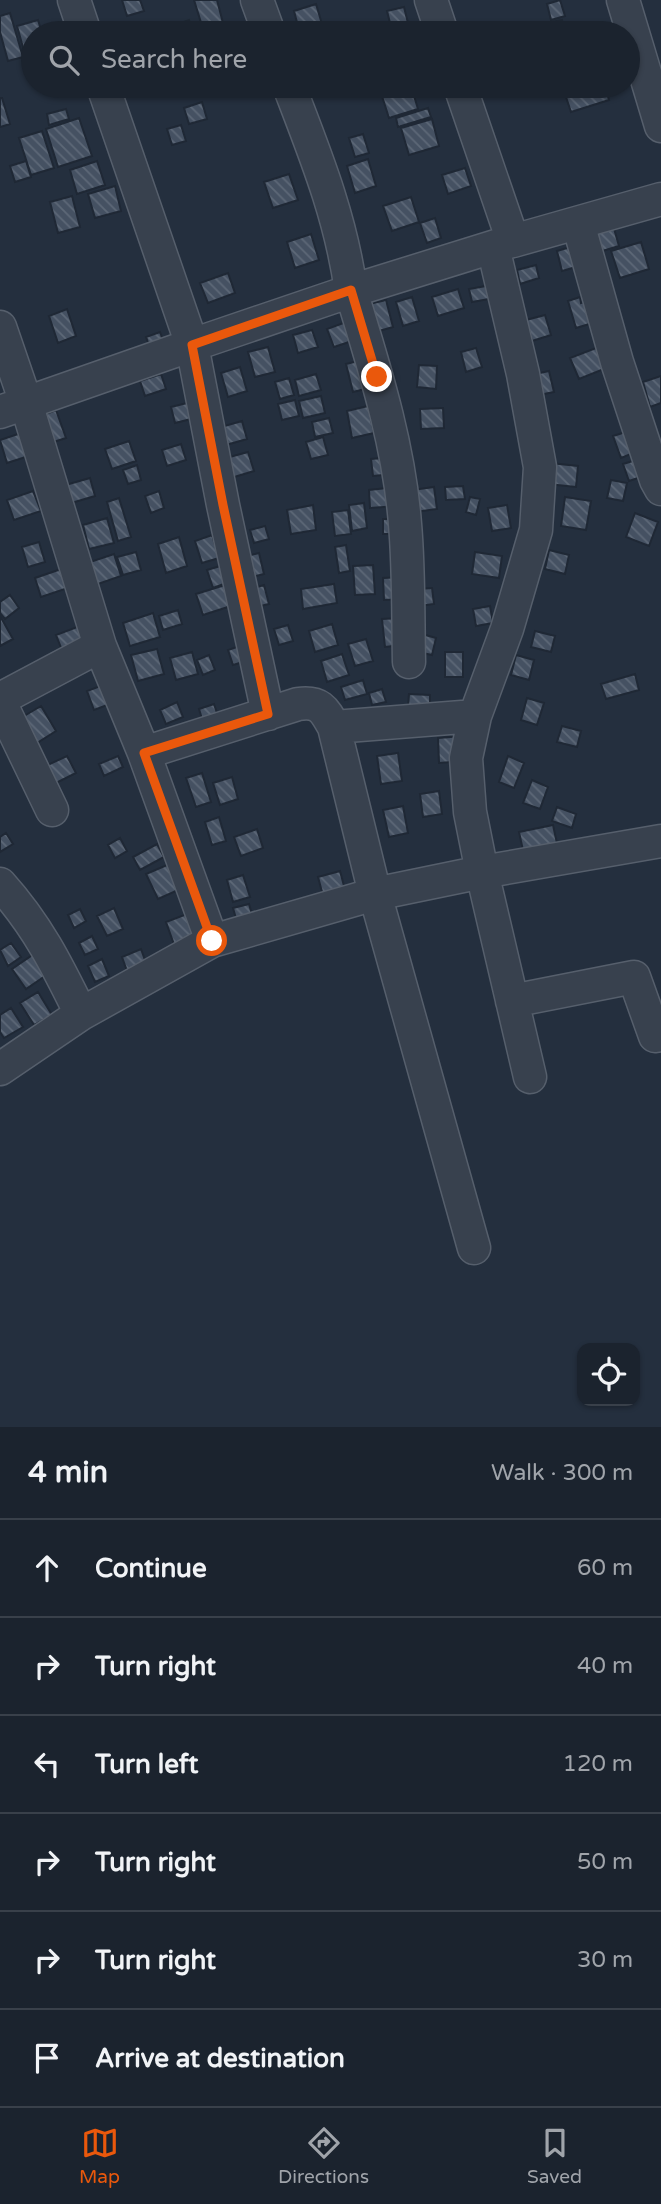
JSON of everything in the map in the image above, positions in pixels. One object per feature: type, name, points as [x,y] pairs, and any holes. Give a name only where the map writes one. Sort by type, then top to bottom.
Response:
[{"type":"street","points":[[74,0],[81,21]]},
{"type":"street","points":[[257,0],[265,21]]},
{"type":"street","points":[[431,0],[438,21]]},
{"type":"street","points":[[623,0],[629,21]]},
{"type":"street","points":[[640,56],[661,126]]},
{"type":"street","points":[[107,98],[192,345],[268,714]]},
{"type":"street","points":[[294,98],[327,183],[345,248],[351,290],[377,377],[394,449],[405,523],[409,662]]},
{"type":"street","points":[[463,98],[503,244],[540,467],[536,530],[507,629],[475,716],[466,758],[470,812],[482,872],[530,1077]]},
{"type":"street","points":[[13,408],[351,290],[661,199]]},
{"type":"street","points":[[578,223],[617,362],[661,489]]},
{"type":"street","points":[[0,327],[13,408],[212,941]]},
{"type":"street","points":[[52,810],[0,701],[100,646]]},
{"type":"street","points":[[144,753],[311,702],[325,710],[334,727],[375,894],[474,1248]]},
{"type":"street","points":[[334,727],[475,716]]},
{"type":"street","points":[[0,1069],[81,1014],[212,941],[375,894],[482,872],[661,841]]},
{"type":"street","points":[[0,884],[45,942],[81,1014]]},
{"type":"street","points":[[512,1001],[634,977],[654,1036],[661,1035]]},
{"type":"building","points":[[122,0],[140,0],[144,11],[127,16]]},
{"type":"building","points":[[194,0],[217,0],[222,21],[201,21]]},
{"type":"building","points":[[560,0],[565,16],[551,20],[547,4]]},
{"type":"building","points":[[316,4],[321,21],[297,21],[294,11]]},
{"type":"building","points":[[404,7],[408,21],[390,21],[387,11]]},
{"type":"building","points":[[10,13],[21,58],[8,61],[0,32],[0,16]]},
{"type":"building","points":[[21,25],[21,40],[17,26]]},
{"type":"building","points":[[0,98],[10,124],[0,127]]},
{"type":"building","points":[[383,98],[415,98],[418,109],[389,118]]},
{"type":"building","points":[[566,98],[608,98],[609,100],[571,112]]},
{"type":"building","points":[[202,102],[207,119],[189,124],[184,108]]},
{"type":"building","points":[[428,108],[431,117],[398,127],[396,118]]},
{"type":"building","points":[[66,109],[69,119],[49,125],[47,114]]},
{"type":"building","points":[[79,118],[92,156],[58,167],[46,129]]},
{"type":"building","points":[[432,119],[439,146],[409,155],[401,128]]},
{"type":"building","points":[[181,125],[186,141],[172,145],[167,129]]},
{"type":"building","points":[[42,131],[54,168],[31,175],[19,138]]},
{"type":"building","points":[[363,134],[369,153],[355,157],[349,138]]},
{"type":"building","points":[[368,159],[376,186],[355,193],[347,166]]},
{"type":"building","points":[[26,161],[31,177],[15,182],[10,166]]},
{"type":"building","points":[[97,161],[105,185],[77,194],[70,170]]},
{"type":"building","points":[[465,168],[471,186],[448,194],[442,175]]},
{"type":"building","points":[[289,174],[298,200],[273,208],[264,182]]},
{"type":"building","points":[[115,186],[121,211],[95,218],[88,194]]},
{"type":"building","points":[[72,196],[80,227],[58,233],[50,202]]},
{"type":"building","points":[[411,197],[419,222],[392,231],[383,206]]},
{"type":"building","points":[[435,218],[441,238],[427,243],[420,223]]},
{"type":"building","points":[[613,225],[619,246],[599,252],[593,231]]},
{"type":"building","points":[[311,234],[319,260],[295,268],[287,242]]},
{"type":"building","points":[[641,242],[649,269],[620,278],[611,251]]},
{"type":"building","points":[[577,245],[583,265],[562,271],[557,251]]},
{"type":"building","points":[[536,265],[539,278],[520,284],[517,270]]},
{"type":"building","points":[[228,273],[235,293],[208,303],[200,283]]},
{"type":"building","points":[[486,286],[489,299],[472,302],[469,289]]},
{"type":"building","points":[[458,289],[464,308],[438,316],[432,297]]},
{"type":"building","points":[[412,297],[419,321],[403,326],[396,302]]},
{"type":"building","points":[[580,297],[581,303],[589,301],[596,322],[576,328],[568,301]]},
{"type":"building","points":[[386,300],[393,327],[372,333],[365,305]]},
{"type":"building","points":[[67,309],[76,336],[58,343],[49,316]]},
{"type":"building","points":[[545,315],[551,335],[532,341],[526,320]]},
{"type":"building","points":[[346,322],[352,341],[334,347],[327,329]]},
{"type":"building","points":[[312,330],[318,347],[298,353],[293,335]]},
{"type":"building","points":[[160,332],[164,343],[150,348],[146,337]]},
{"type":"building","points":[[268,347],[275,372],[255,377],[248,352]]},
{"type":"building","points":[[476,348],[482,367],[466,372],[461,352]]},
{"type":"building","points":[[596,348],[604,369],[579,379],[570,358]]},
{"type":"building","points":[[366,359],[373,387],[353,392],[346,364]]},
{"type":"building","points":[[419,365],[437,366],[436,389],[417,387]]},
{"type":"building","points":[[240,367],[247,391],[228,397],[221,373]]},
{"type":"building","points":[[549,371],[554,392],[539,395],[535,374]]},
{"type":"building","points":[[161,374],[166,389],[145,396],[140,381]]},
{"type":"building","points":[[316,374],[321,390],[299,396],[295,380]]},
{"type":"building","points":[[661,376],[661,403],[650,407],[643,382]]},
{"type":"building","points":[[289,378],[294,395],[280,399],[275,382]]},
{"type":"building","points":[[321,396],[325,413],[303,418],[299,401]]},
{"type":"building","points":[[295,400],[299,416],[282,420],[278,404]]},
{"type":"building","points":[[191,402],[195,418],[175,423],[171,407]]},
{"type":"building","points":[[368,406],[374,433],[352,438],[347,411]]},
{"type":"building","points":[[443,408],[444,428],[421,429],[420,409]]},
{"type":"building","points":[[56,410],[66,438],[47,444],[38,417]]},
{"type":"building","points":[[329,418],[333,433],[315,437],[312,422]]},
{"type":"building","points":[[242,421],[247,439],[226,445],[221,427]]},
{"type":"building","points":[[27,431],[35,454],[7,463],[0,440]]},
{"type":"building","points":[[629,431],[636,452],[621,458],[613,436]]},
{"type":"building","points":[[323,437],[328,455],[311,459],[306,442]]},
{"type":"building","points":[[129,441],[136,461],[112,469],[105,449]]},
{"type":"building","points":[[181,444],[186,460],[167,466],[162,450]]},
{"type":"building","points":[[248,452],[254,471],[231,478],[226,458]]},
{"type":"building","points":[[393,457],[394,474],[373,476],[371,459]]},
{"type":"building","points":[[636,460],[641,477],[629,481],[623,464]]},
{"type":"building","points":[[550,463],[578,466],[576,487],[548,484]]},
{"type":"building","points":[[137,465],[141,480],[128,484],[123,470]]},
{"type":"building","points":[[90,478],[95,496],[68,504],[62,486]]},
{"type":"building","points":[[611,480],[627,483],[623,501],[607,498]]},
{"type":"building","points":[[463,486],[465,499],[446,500],[445,487]]},
{"type":"building","points":[[396,487],[398,506],[370,508],[369,490]]},
{"type":"building","points":[[434,487],[437,509],[415,512],[412,490]]},
{"type":"building","points":[[33,491],[41,511],[14,520],[7,500]]},
{"type":"building","points":[[159,491],[164,508],[151,513],[145,496]]},
{"type":"building","points":[[470,497],[480,499],[476,515],[466,512]]},
{"type":"building","points":[[565,497],[591,501],[586,530],[561,526]]},
{"type":"building","points":[[119,498],[131,537],[118,541],[107,502]]},
{"type":"building","points":[[364,503],[367,528],[352,531],[349,505]]},
{"type":"building","points":[[313,505],[316,530],[291,534],[287,510]]},
{"type":"building","points":[[507,505],[511,528],[492,531],[488,508]]},
{"type":"building","points":[[348,510],[351,534],[335,536],[332,512]]},
{"type":"building","points":[[635,513],[658,522],[649,546],[626,537]]},
{"type":"building","points":[[107,518],[114,543],[89,549],[83,525]]},
{"type":"building","points":[[383,519],[401,519],[401,534],[383,534]]},
{"type":"building","points":[[265,526],[269,539],[254,543],[250,530]]},
{"type":"building","points":[[212,535],[219,558],[202,563],[195,541]]},
{"type":"building","points":[[179,537],[187,566],[166,573],[158,544]]},
{"type":"building","points":[[39,542],[45,562],[28,567],[22,547]]},
{"type":"building","points":[[346,545],[350,571],[339,573],[335,547]]},
{"type":"building","points":[[549,550],[569,555],[565,574],[545,569]]},
{"type":"building","points":[[136,552],[141,570],[123,575],[117,557]]},
{"type":"building","points":[[475,552],[502,556],[499,578],[472,574]]},
{"type":"building","points":[[259,553],[264,574],[244,579],[238,558]]},
{"type":"building","points":[[114,554],[121,576],[98,584],[90,562]]},
{"type":"building","points":[[227,564],[232,581],[213,588],[207,570]]},
{"type":"building","points":[[373,565],[375,594],[355,595],[353,566]]},
{"type":"building","points":[[67,567],[74,586],[41,597],[35,578]]},
{"type":"building","points":[[403,577],[404,599],[384,600],[383,578]]},
{"type":"building","points":[[334,584],[337,603],[303,609],[301,589]]},
{"type":"building","points":[[225,585],[231,606],[203,615],[196,594]]},
{"type":"building","points":[[264,585],[269,604],[248,609],[243,591]]},
{"type":"building","points":[[432,588],[434,604],[419,606],[418,589]]},
{"type":"building","points":[[10,595],[19,608],[5,619],[0,613],[0,602]]},
{"type":"building","points":[[490,606],[493,623],[476,626],[473,609]]},
{"type":"building","points":[[178,610],[182,624],[163,630],[159,616]]},
{"type":"building","points":[[153,613],[160,637],[130,646],[123,623]]},
{"type":"building","points":[[0,616],[13,639],[0,646]]},
{"type":"building","points":[[400,618],[402,645],[385,647],[382,619]]},
{"type":"building","points":[[85,624],[92,644],[64,655],[56,635]]},
{"type":"building","points":[[332,624],[338,645],[315,652],[309,631]]},
{"type":"building","points":[[288,625],[293,641],[279,645],[274,629]]},
{"type":"building","points":[[535,631],[555,636],[551,652],[531,647]]},
{"type":"building","points":[[422,634],[436,638],[432,655],[418,652]]},
{"type":"building","points":[[366,639],[373,661],[355,666],[348,644]]},
{"type":"building","points":[[248,643],[253,659],[233,665],[228,650]]},
{"type":"building","points":[[157,649],[164,674],[138,681],[131,655]]},
{"type":"building","points":[[192,652],[198,674],[176,680],[170,658]]},
{"type":"building","points":[[445,652],[463,652],[463,677],[445,677]]},
{"type":"building","points":[[342,654],[349,675],[327,682],[321,661]]},
{"type":"building","points":[[209,655],[215,670],[203,675],[197,660]]},
{"type":"building","points":[[516,655],[534,660],[529,680],[511,675]]},
{"type":"building","points":[[635,674],[639,690],[606,699],[601,684]]},
{"type":"building","points":[[363,680],[367,694],[345,700],[341,687]]},
{"type":"building","points":[[103,685],[110,704],[94,710],[87,691]]},
{"type":"building","points":[[382,689],[386,702],[372,705],[369,693]]},
{"type":"building","points":[[409,694],[430,695],[430,708],[408,707]]},
{"type":"building","points":[[527,698],[544,703],[537,725],[521,720]]},
{"type":"building","points":[[177,702],[183,717],[166,724],[160,710]]},
{"type":"building","points":[[214,704],[218,716],[203,722],[199,709]]},
{"type":"building","points":[[41,706],[56,731],[29,748],[14,722]]},
{"type":"building","points":[[562,726],[581,731],[577,747],[557,742]]},
{"type":"building","points":[[463,736],[465,761],[439,763],[438,738]]},
{"type":"building","points":[[398,753],[402,781],[381,784],[377,756]]},
{"type":"building","points":[[67,756],[76,773],[48,787],[39,769]]},
{"type":"building","points":[[118,756],[123,767],[104,776],[99,764]]},
{"type":"building","points":[[508,756],[524,763],[514,788],[499,782]]},
{"type":"building","points":[[202,773],[211,802],[196,807],[186,778]]},
{"type":"building","points":[[232,777],[238,799],[220,805],[213,783]]},
{"type":"building","points":[[532,780],[548,787],[540,809],[523,803]]},
{"type":"building","points":[[439,791],[442,814],[423,817],[420,794]]},
{"type":"building","points":[[403,806],[408,833],[389,837],[383,810]]},
{"type":"building","points":[[557,807],[576,814],[572,828],[552,821]]},
{"type":"building","points":[[219,817],[226,841],[212,845],[205,822]]},
{"type":"building","points":[[553,825],[558,848],[524,855],[519,832]]},
{"type":"building","points":[[257,829],[263,848],[241,856],[234,837]]},
{"type":"building","points":[[6,833],[13,844],[0,852],[0,837]]},
{"type":"building","points":[[120,838],[127,851],[115,858],[108,845]]},
{"type":"building","points":[[157,844],[164,857],[140,870],[133,857]]},
{"type":"building","points":[[174,862],[185,887],[158,899],[146,874]]},
{"type":"building","points":[[340,871],[347,897],[325,903],[318,877]]},
{"type":"building","points":[[243,875],[250,897],[233,902],[227,880]]},
{"type":"building","points":[[249,904],[255,925],[239,929],[233,908]]},
{"type":"building","points":[[114,908],[123,929],[107,936],[97,916]]},
{"type":"building","points":[[80,909],[86,921],[74,928],[68,915]]},
{"type":"building","points":[[192,912],[202,940],[176,950],[166,922]]},
{"type":"building","points":[[92,936],[98,949],[85,955],[79,943]]},
{"type":"building","points":[[11,943],[21,957],[8,966],[0,950]]},
{"type":"building","points":[[141,949],[146,963],[127,971],[122,957]]},
{"type":"building","points":[[34,954],[48,974],[26,989],[12,969]]},
{"type":"building","points":[[102,959],[109,976],[95,982],[88,966]]},
{"type":"building","points":[[38,992],[52,1015],[34,1025],[20,1003]]},
{"type":"building","points":[[11,1008],[23,1027],[4,1038],[0,1032],[0,1015]]},
{"type":"route","points":[[212,941],[144,753],[268,714],[192,345],[351,290],[377,377]]}]
